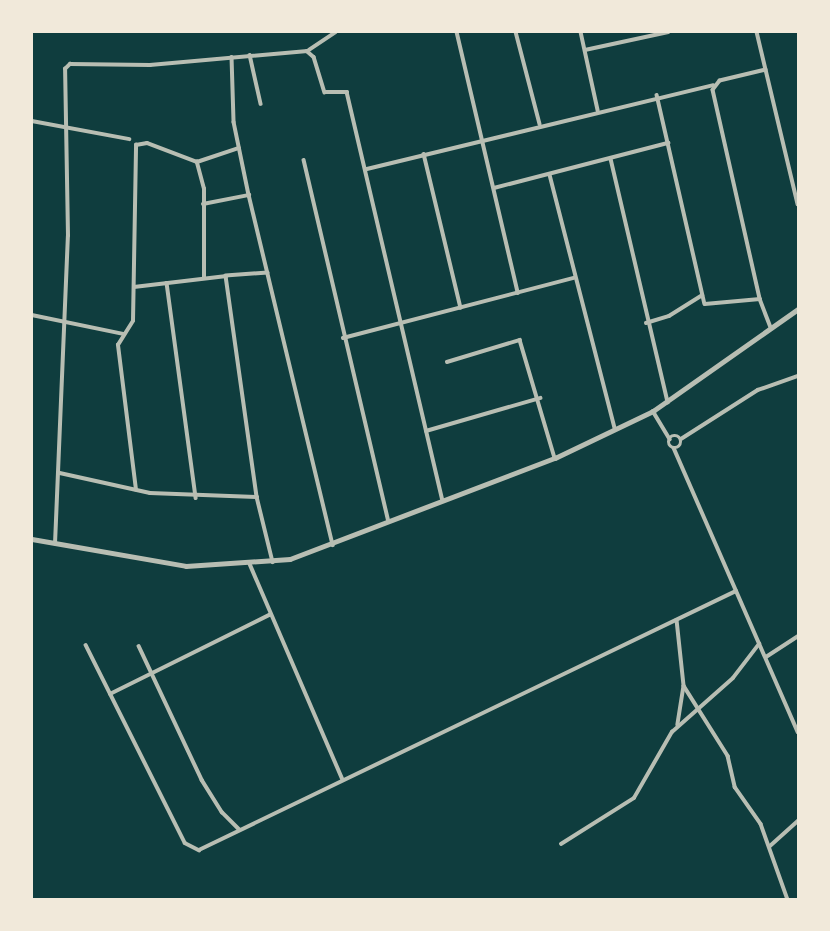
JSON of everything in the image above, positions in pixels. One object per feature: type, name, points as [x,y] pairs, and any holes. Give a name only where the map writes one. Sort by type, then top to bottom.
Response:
[{"type":"street","points":[[55,544],[69,217],[64,127],[65,69],[70,64],[150,65],[307,51],[336,32]]},
{"type":"street","points":[[457,32],[518,293]]},
{"type":"street","points":[[516,32],[540,124]]},
{"type":"street","points":[[581,32],[598,110]]},
{"type":"street","points":[[585,50],[668,32]]},
{"type":"street","points":[[757,32],[799,204]]},
{"type":"street","points":[[307,51],[314,57],[325,92],[349,94],[443,502]]},
{"type":"street","points":[[250,55],[261,104]]},
{"type":"street","points":[[232,57],[240,148],[249,195],[333,545]]},
{"type":"street","points":[[367,169],[766,70]]},
{"type":"street","points":[[713,85],[760,299],[771,327]]},
{"type":"street","points":[[657,95],[702,295],[710,307],[760,299]]},
{"type":"street","points":[[32,121],[128,139]]},
{"type":"street","points":[[136,490],[118,345],[133,321],[136,145],[147,143],[197,162],[240,148]]},
{"type":"street","points":[[494,188],[668,143]]},
{"type":"street","points":[[424,154],[461,308]]},
{"type":"street","points":[[611,159],[646,323],[667,402]]},
{"type":"street","points":[[304,160],[343,338],[390,523]]},
{"type":"street","points":[[197,162],[203,204],[204,278]]},
{"type":"street","points":[[550,175],[573,278],[615,428]]},
{"type":"street","points":[[203,204],[249,195]]},
{"type":"street","points":[[134,287],[268,273]]},
{"type":"street","points":[[226,276],[257,497],[273,562]]},
{"type":"street","points":[[343,338],[573,278]]},
{"type":"street","points":[[167,283],[196,498]]},
{"type":"street","points":[[646,323],[670,316],[702,295]]},
{"type":"street","points":[[32,539],[186,566],[273,562],[333,545],[555,458],[653,411],[799,309]]},
{"type":"street","points":[[32,315],[124,334]]},
{"type":"street","points":[[447,362],[520,340],[540,398],[555,458]]},
{"type":"street","points":[[674,448],[681,439],[758,390],[799,376]]},
{"type":"street","points":[[426,431],[540,398]]},
{"type":"street","points":[[653,411],[670,439],[799,732]]},
{"type":"street","points":[[670,439],[681,439]]},
{"type":"street","points":[[60,473],[136,490],[196,498],[257,497]]},
{"type":"street","points":[[250,564],[269,615],[343,780]]},
{"type":"street","points":[[86,645],[190,848],[199,850],[736,591]]},
{"type":"street","points":[[110,694],[269,615]]},
{"type":"street","points":[[677,620],[684,686],[678,727]]},
{"type":"street","points":[[766,657],[799,636]]},
{"type":"street","points":[[561,844],[634,799],[678,727],[733,678],[760,643]]},
{"type":"street","points":[[139,646],[213,799],[239,829]]},
{"type":"street","points":[[684,686],[728,756],[735,787],[755,813],[770,846],[788,900]]},
{"type":"street","points":[[770,846],[799,821]]}]
